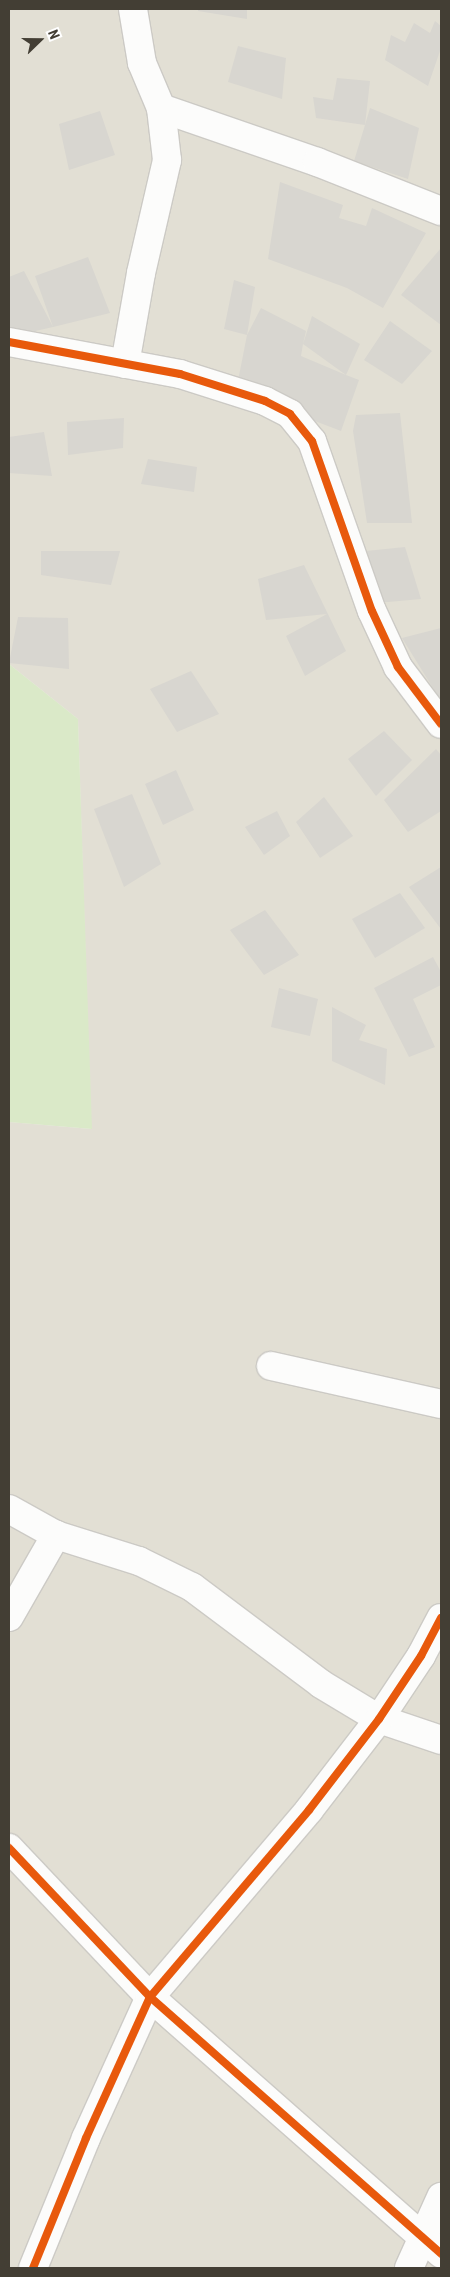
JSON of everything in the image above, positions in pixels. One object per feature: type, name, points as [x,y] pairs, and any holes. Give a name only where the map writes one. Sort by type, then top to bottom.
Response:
[{"type":"street","points":[[125,364],[141,273],[166,160],[161,108],[142,63],[133,9]]},
{"type":"street","points":[[161,108],[317,162],[441,211]]},
{"type":"street","points":[[9,342],[180,374],[226,387],[265,401],[290,414],[312,441],[372,611],[398,667],[441,724]]},
{"type":"street","points":[[272,1366],[441,1404]]},
{"type":"street","points":[[9,1509],[56,1535],[139,1561],[192,1587],[321,1684],[379,1719],[441,1740]]},
{"type":"street","points":[[9,1617],[56,1535]]},
{"type":"street","points":[[33,2268],[86,2138],[150,1997],[309,1810],[379,1719],[421,1656],[441,1618]]},
{"type":"street","points":[[9,1848],[75,1914],[150,1997],[432,2244]]},
{"type":"street","points":[[409,2268],[432,2244],[441,2197]]},
{"type":"shaded area","points":[[9,9],[441,9],[441,2268],[9,2268],[9,1122],[91,1129],[78,719],[9,664]]},
{"type":"green space","points":[[9,664],[78,719],[92,1129],[9,1122]]},
{"type":"building","points":[[198,9],[247,9],[247,19],[198,11]]},
{"type":"building","points":[[435,21],[441,26],[441,48],[428,86],[385,60],[391,35],[405,42],[414,23],[430,33]]},
{"type":"building","points":[[238,46],[286,58],[282,99],[228,82]]},
{"type":"building","points":[[337,78],[370,81],[365,125],[316,118],[313,97],[333,100]]},
{"type":"building","points":[[370,108],[419,128],[408,179],[354,161]]},
{"type":"building","points":[[100,111],[115,155],[69,170],[59,124]]},
{"type":"building","points":[[280,182],[343,205],[339,218],[366,226],[372,208],[426,233],[383,308],[347,288],[268,259]]},
{"type":"building","points":[[441,248],[441,325],[401,295]]},
{"type":"building","points":[[88,257],[110,313],[53,327],[35,276]]},
{"type":"building","points":[[24,271],[53,327],[9,337],[9,277]]},
{"type":"building","points":[[234,280],[255,287],[247,335],[224,329]]},
{"type":"building","points":[[261,308],[306,331],[301,356],[359,380],[341,431],[236,391],[247,335]]},
{"type":"building","points":[[312,316],[360,344],[346,375],[303,344]]},
{"type":"building","points":[[390,321],[432,351],[402,384],[364,360]]},
{"type":"building","points":[[400,413],[412,523],[367,523],[353,431],[356,415]]},
{"type":"building","points":[[124,418],[123,448],[68,455],[67,422]]},
{"type":"building","points":[[44,432],[52,476],[9,473],[9,437]]},
{"type":"building","points":[[148,459],[197,467],[194,492],[141,484]]},
{"type":"building","points":[[405,547],[421,599],[377,603],[366,551]]},
{"type":"building","points":[[41,551],[120,551],[111,585],[41,575]]},
{"type":"building","points":[[304,565],[346,651],[305,676],[286,636],[327,614],[266,620],[258,579]]},
{"type":"building","points":[[18,617],[68,618],[69,669],[9,663]]},
{"type":"building","points":[[441,628],[441,701],[402,638]]},
{"type":"building","points":[[191,671],[219,714],[177,732],[150,689]]},
{"type":"building","points":[[384,731],[412,760],[376,796],[348,759]]},
{"type":"building","points":[[436,749],[441,755],[441,811],[408,832],[384,800]]},
{"type":"building","points":[[176,770],[194,810],[163,825],[145,784]]},
{"type":"building","points":[[132,794],[161,864],[124,887],[94,809]]},
{"type":"building","points":[[324,797],[353,836],[320,858],[296,822]]},
{"type":"building","points":[[277,811],[290,836],[264,855],[245,827]]},
{"type":"building","points":[[441,867],[441,929],[409,887]]},
{"type":"building","points":[[400,893],[425,928],[375,958],[352,919]]},
{"type":"building","points":[[265,910],[299,955],[264,975],[230,930]]},
{"type":"building","points":[[433,957],[441,972],[441,985],[413,999],[435,1047],[409,1057],[374,988]]},
{"type":"building","points":[[279,988],[318,999],[310,1036],[271,1027]]},
{"type":"building","points":[[332,1007],[366,1025],[359,1040],[387,1049],[385,1085],[332,1061]]},
{"type":"cycle path","points":[[9,342],[180,374],[265,401],[290,414],[312,441],[372,611],[398,667],[441,724]]},
{"type":"cycle path","points":[[33,2268],[86,2138],[150,1997],[309,1810],[379,1719],[421,1656],[441,1618]]},
{"type":"cycle path","points":[[9,1848],[150,1997],[441,2254]]}]
